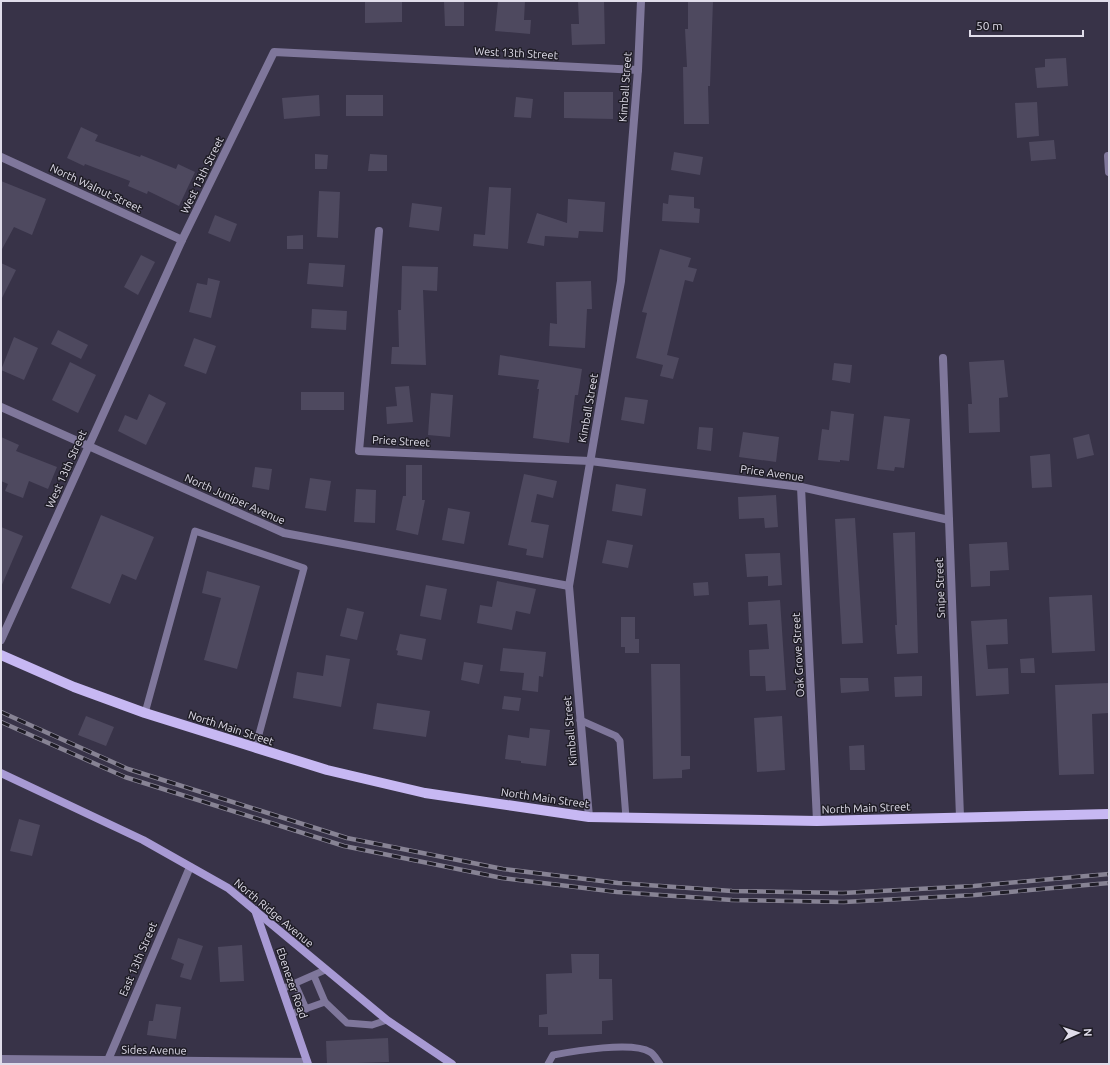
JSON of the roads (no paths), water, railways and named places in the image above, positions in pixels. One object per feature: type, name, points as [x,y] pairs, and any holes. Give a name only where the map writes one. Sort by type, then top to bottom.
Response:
[{"type":"main road","name":"North Main Street","points":[[1,655],[74,687],[145,713],[255,749],[327,770],[425,793],[589,817],[817,821],[1109,814]]},
{"type":"street","name":"Kimball Street","points":[[589,817],[568,586],[621,281],[638,70],[641,1]]},
{"type":"street","name":"West 13th Street","points":[[1,640],[182,240],[274,52],[638,70]]},
{"type":"street","points":[[1108,156],[1109,172]]},
{"type":"street","name":"North Walnut Street","points":[[1,157],[182,240]]},
{"type":"street","name":"Price Street","points":[[379,231],[359,450],[590,461]]},
{"type":"street","name":"Snipe Street","points":[[943,358],[960,817]]},
{"type":"street","name":"North Juniper Avenue","points":[[1,407],[284,533],[568,586]]},
{"type":"street","name":"Price Avenue","points":[[590,461],[801,488],[949,520]]},
{"type":"street","name":"Oak Grove Street","points":[[801,488],[817,821]]},
{"type":"street","name":"North Ridge Avenue","points":[[1,773],[143,840],[228,888],[387,1020],[452,1064]]},
{"type":"street","name":"East 13th Street","points":[[108,1060],[190,867]]},
{"type":"street","name":"Ebenezer Road","points":[[255,909],[308,1063]]},
{"type":"street","name":"Sides Avenue","points":[[1,1059],[25,1062],[108,1060],[308,1063]]},
{"type":"lane","points":[[145,713],[196,531],[304,568],[255,749]]},
{"type":"lane","points":[[580,720],[616,736],[620,741],[626,818]]},
{"type":"lane","points":[[282,990],[325,970]]},
{"type":"lane","points":[[314,976],[325,1002],[347,1023],[372,1025],[387,1020]]},
{"type":"lane","points":[[295,984],[306,1009]]},
{"type":"lane","points":[[291,1014],[325,1002]]},
{"type":"lane","points":[[548,1064],[554,1055],[570,1051],[628,1046],[650,1052],[660,1064]]},
{"type":"railway","points":[[1,712],[128,769],[347,838],[503,869],[618,883],[732,891],[843,893],[974,886],[1109,874]]},
{"type":"railway","points":[[1,722],[125,777],[344,846],[502,878],[617,892],[732,900],[844,902],[975,895],[1109,883]]}]
